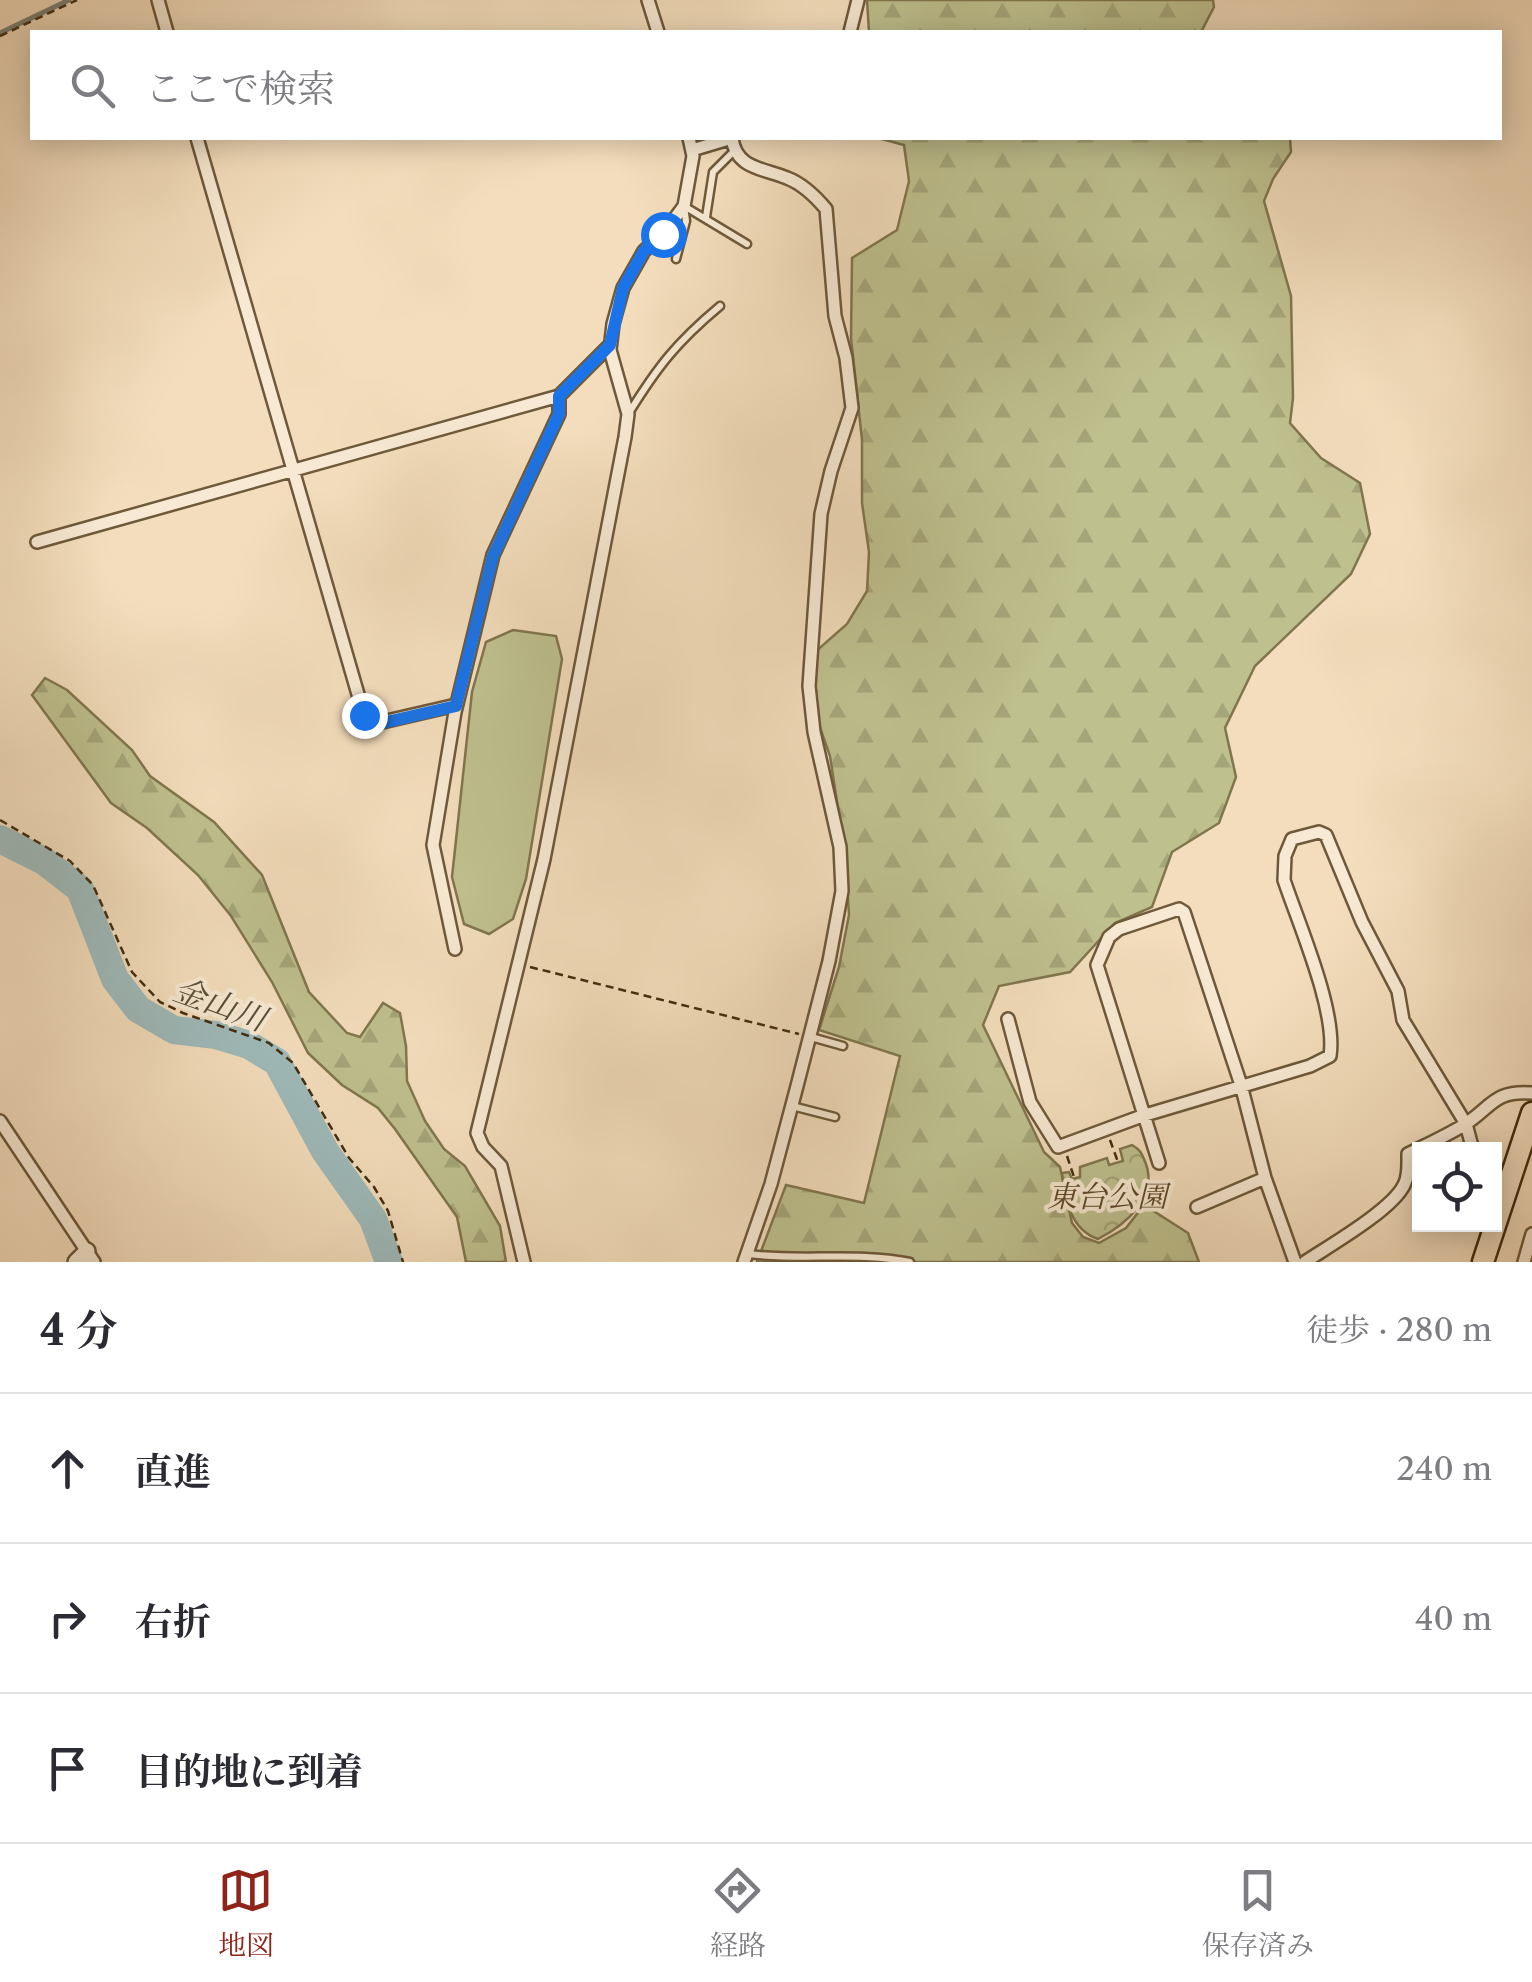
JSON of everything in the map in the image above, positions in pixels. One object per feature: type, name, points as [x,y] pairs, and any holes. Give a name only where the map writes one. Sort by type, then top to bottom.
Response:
[{"type":"highway","points":[[1485,1257],[1532,1112]]},
{"type":"street","points":[[158,0],[166,30]]},
{"type":"street","points":[[648,0],[657,30]]},
{"type":"street","points":[[850,30],[858,0]]},
{"type":"street","points":[[199,140],[364,715],[378,724],[456,706]]},
{"type":"street","points":[[524,1262],[500,1166],[483,1148],[477,1133],[544,859],[628,414],[610,345],[623,288],[644,251],[684,206],[691,144],[734,142],[749,166],[790,178],[826,209],[835,316],[851,390],[848,426],[830,471],[820,514],[809,708],[840,848],[837,924],[792,1106],[746,1258]]},
{"type":"street","points":[[37,542],[559,396],[610,345]]},
{"type":"street","points":[[454,949],[433,845],[456,706],[493,556],[559,414],[559,396]]},
{"type":"street","points":[[1008,1020],[1030,1102],[1058,1147],[1142,1116],[1310,1066],[1330,1056],[1333,1038],[1327,1014],[1284,880],[1284,856],[1292,840],[1319,832],[1326,835],[1362,922],[1398,991],[1403,1020],[1466,1124],[1471,1142]]},
{"type":"street","points":[[1159,1163],[1097,964],[1109,937],[1119,929],[1179,909],[1184,912],[1241,1085],[1265,1178],[1294,1262]]},
{"type":"street","points":[[1304,1262],[1398,1195],[1406,1182],[1408,1154],[1466,1124],[1493,1099],[1516,1092],[1532,1093]]},
{"type":"street","points":[[0,1121],[85,1258]]},
{"type":"street","points":[[1196,1207],[1265,1178]]},
{"type":"street","points":[[1484,1232],[1485,1257]]},
{"type":"street","points":[[1524,1262],[1532,1234]]},
{"type":"lane","points":[[706,218],[712,172],[734,142]]},
{"type":"lane","points":[[684,206],[748,244]]},
{"type":"lane","points":[[676,259],[686,221],[684,206]]},
{"type":"lane","points":[[628,414],[658,365],[680,339],[720,306]]},
{"type":"lane","points":[[810,1037],[843,1046]]},
{"type":"lane","points":[[792,1106],[834,1117]]},
{"type":"lane","points":[[746,1258],[862,1257],[910,1262]]},
{"type":"path","points":[[0,36],[77,0]]},
{"type":"path","points":[[0,820],[70,862],[93,885],[132,972],[160,1002],[270,1042],[294,1063],[348,1158],[374,1186],[388,1211],[403,1262]]},
{"type":"path","points":[[519,964],[810,1037]]},
{"type":"path","points":[[1107,1129],[1118,1162]]},
{"type":"path","points":[[1063,1145],[1074,1177]]},
{"type":"green space","points":[[867,0],[1213,0],[1214,7],[1202,30],[869,30]]},
{"type":"green space","points":[[885,140],[1290,140],[1291,152],[1264,201],[1291,296],[1290,423],[1321,458],[1360,483],[1370,534],[1351,574],[1255,666],[1225,728],[1236,777],[1219,823],[1172,852],[1152,907],[1115,923],[1070,972],[999,986],[983,1025],[1044,1152],[1060,1167],[1072,1223],[1083,1237],[1099,1243],[1126,1228],[1144,1205],[1188,1233],[1199,1262],[757,1262],[786,1185],[864,1203],[900,1056],[819,1030],[839,967],[849,915],[845,854],[830,756],[817,719],[815,683],[806,660],[847,624],[867,591],[869,552],[862,503],[862,440],[851,338],[852,258],[897,230],[909,181],[904,145]]},
{"type":"green space","points":[[513,630],[556,636],[562,659],[526,879],[513,919],[489,934],[464,924],[452,877],[472,692],[486,642]]},
{"type":"green space","points":[[45,678],[67,690],[132,750],[150,776],[214,822],[262,875],[309,992],[347,1033],[360,1037],[383,1003],[400,1013],[407,1081],[425,1121],[444,1149],[465,1166],[500,1226],[506,1262],[466,1262],[457,1217],[395,1129],[378,1108],[342,1085],[308,1053],[272,982],[231,916],[198,875],[147,828],[111,803],[32,695]]},
{"type":"green space","name":"東台公園","points":[[1132,1145],[1146,1164],[1147,1188],[1137,1209],[1098,1239],[1081,1229],[1076,1221],[1062,1173],[1069,1172],[1072,1179],[1080,1177],[1080,1167],[1107,1158],[1109,1165],[1123,1161],[1120,1149]]},
{"type":"waterway","points":[[0,33],[69,0]]},
{"type":"waterway","name":"金山川","points":[[0,839],[44,861],[80,889],[115,979],[138,1009],[174,1030],[216,1035],[249,1045],[277,1062],[325,1151],[373,1219],[389,1262]]},
{"type":"route","points":[[364,715],[378,724],[456,706],[493,556],[559,414],[559,396],[610,345],[623,288],[644,251],[663,234]]}]
